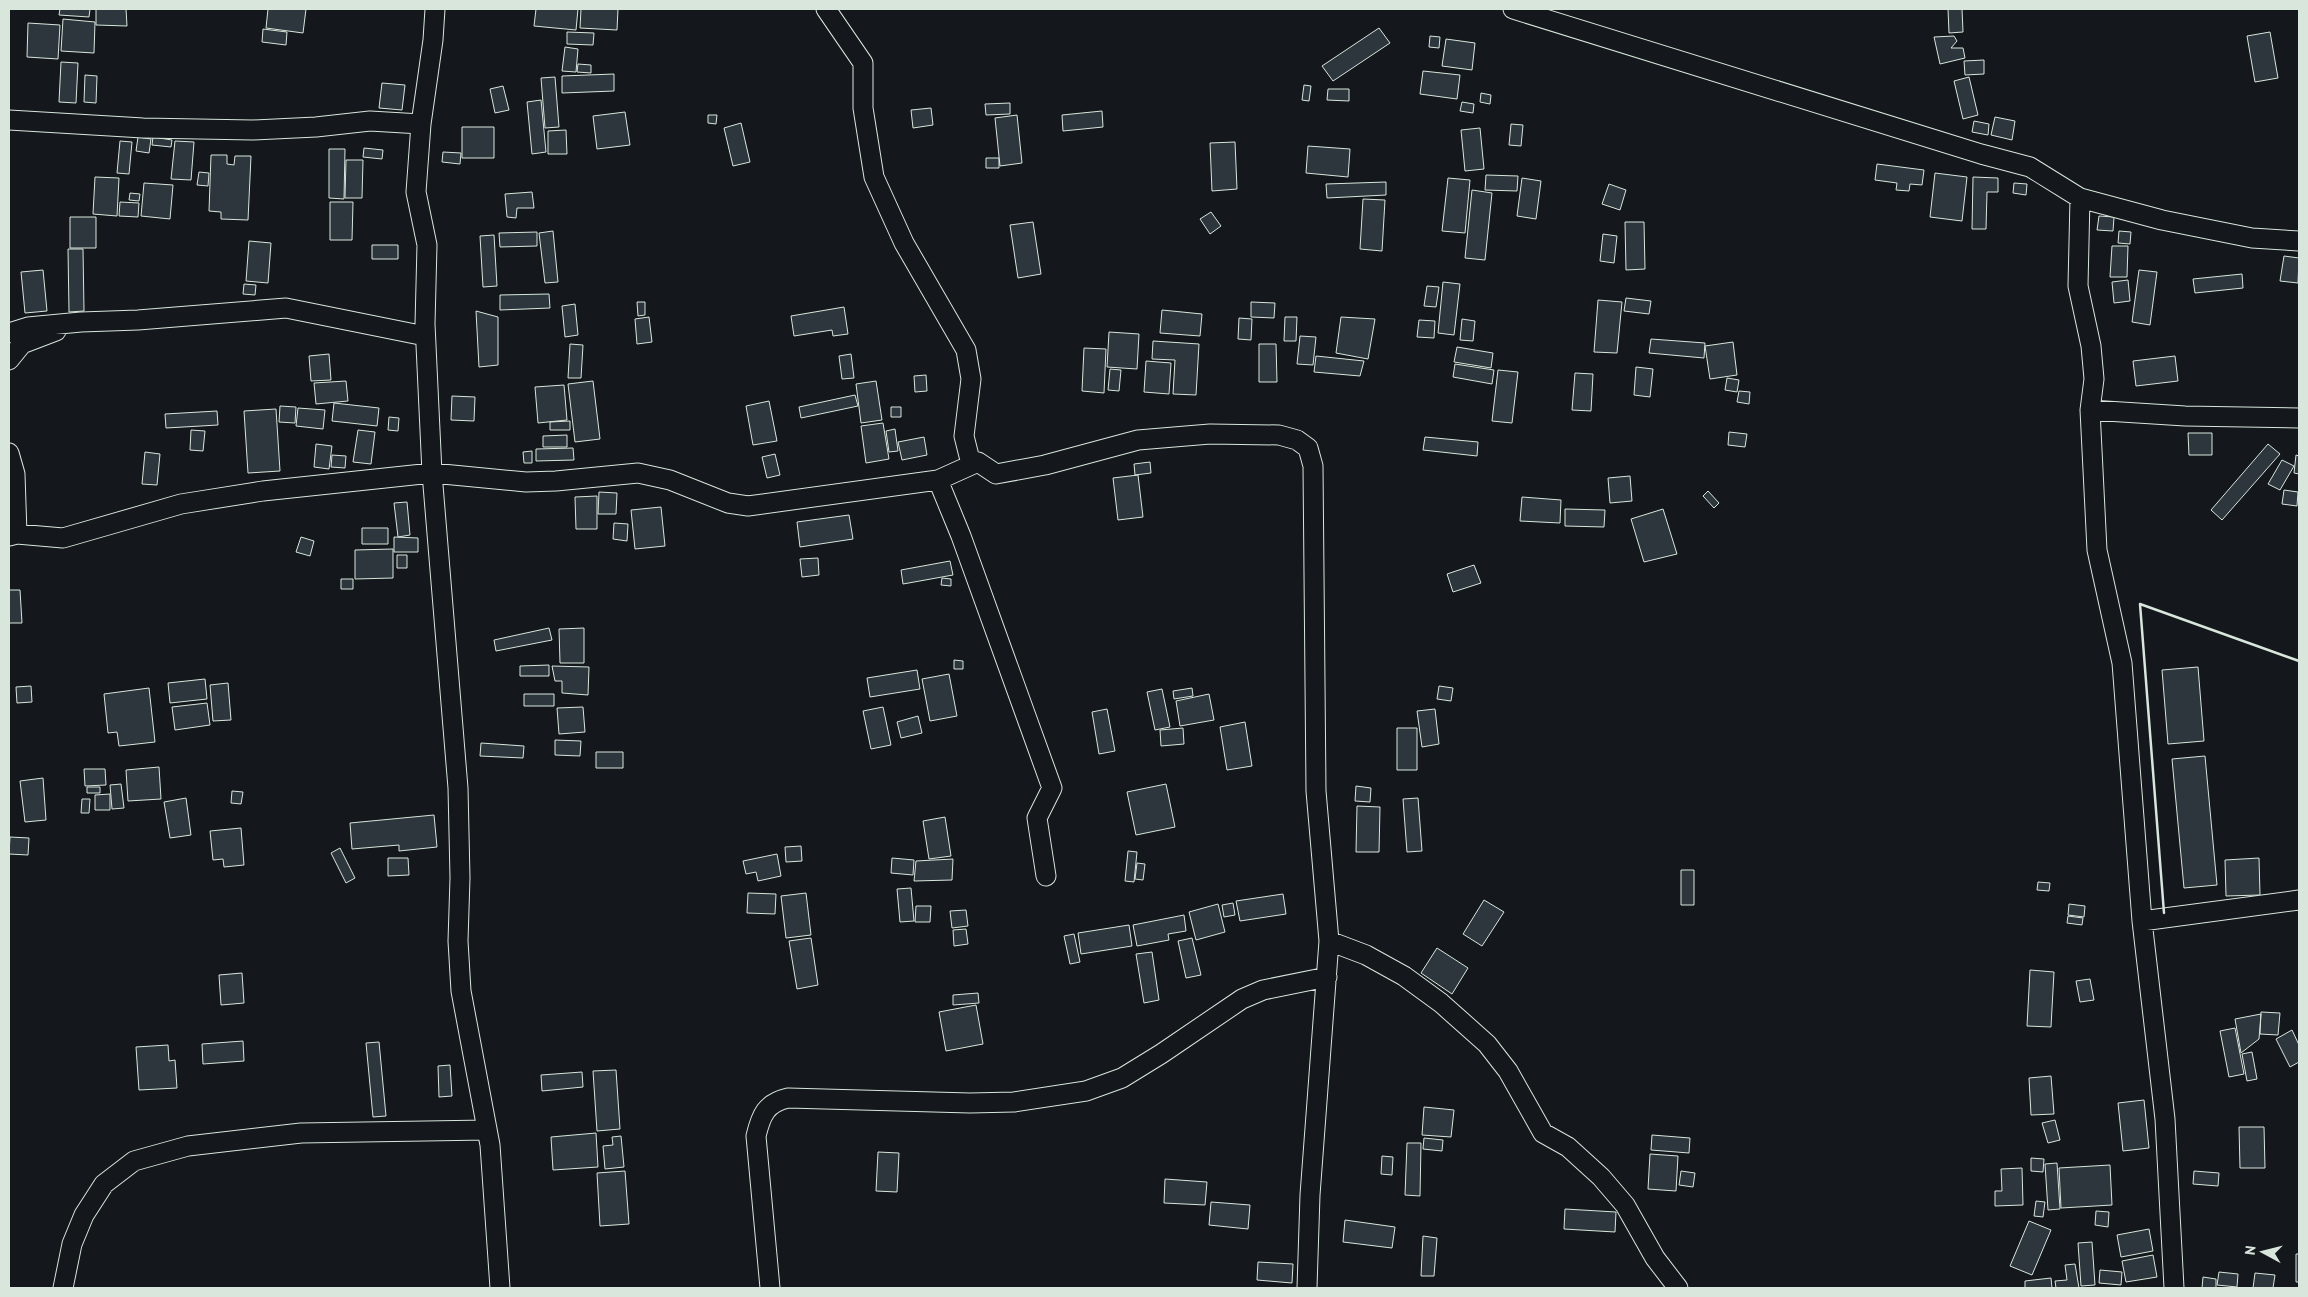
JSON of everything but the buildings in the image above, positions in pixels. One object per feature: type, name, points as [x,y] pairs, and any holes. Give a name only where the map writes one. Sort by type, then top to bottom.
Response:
[{"type":"street","points":[[435,9],[432,47],[421,124],[416,192],[427,245],[425,336],[432,472],[458,788],[460,878],[458,942],[461,991],[490,1145],[500,1288]]},
{"type":"street","points":[[826,9],[863,63],[863,108],[874,177],[904,244],[966,350],[971,379],[964,436],[971,464],[978,462],[996,474],[1045,465],[1138,440],[1210,434],[1279,435],[1296,440],[1308,448],[1313,466],[1316,791],[1329,941],[1310,1195],[1307,1288]]},
{"type":"street","points":[[1513,9],[1981,154],[2030,167],[2080,198],[2162,220],[2252,238],[2299,240]]},
{"type":"street","points":[[9,120],[143,128],[253,130],[370,121],[421,124]]},
{"type":"street","points":[[2080,198],[2078,286],[2091,346],[2094,371],[2090,410],[2097,550],[2122,663],[2142,921],[2165,1118],[2174,1288]]},
{"type":"street","points":[[9,333],[28,327],[81,322],[286,308],[425,336]]},
{"type":"street","points":[[9,360],[22,344],[81,322]]},
{"type":"street","points":[[2090,410],[2185,416],[2299,418]]},
{"type":"street","points":[[9,453],[15,474],[13,535],[63,538],[190,503],[264,490],[432,472],[526,482],[638,473],[670,480],[728,503],[748,506],[938,480],[978,462]]},
{"type":"street","points":[[938,480],[961,536],[1034,744],[1052,788],[1037,818],[1046,876]]},
{"type":"street","points":[[2142,921],[2299,900]]},
{"type":"street","points":[[1329,941],[1366,955],[1404,976],[1441,1003],[1487,1044],[1508,1071],[1543,1133],[1568,1147],[1601,1177],[1625,1205],[1655,1258],[1678,1288]]},
{"type":"street","points":[[770,1288],[756,1136],[766,1109],[777,1101],[788,1098],[970,1103],[1005,1102],[1049,1098],[1086,1091],[1130,1073],[1242,999],[1263,990],[1327,977]]},
{"type":"street","points":[[62,1288],[72,1244],[84,1215],[104,1184],[134,1161],[188,1146],[301,1133],[487,1130]]},
{"type":"wall","points":[[2164,913],[2140,604],[2299,661]]}]
